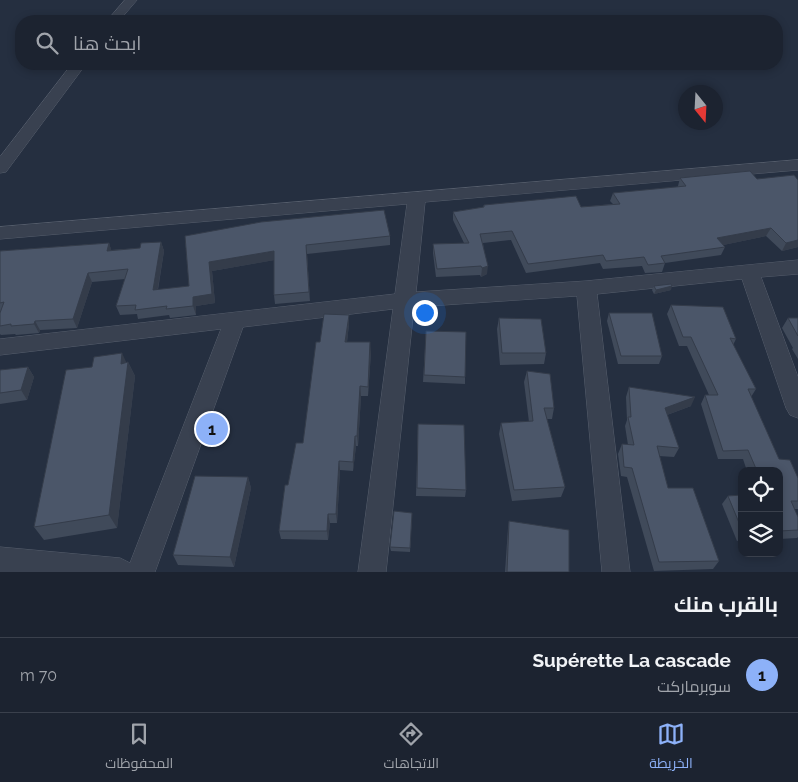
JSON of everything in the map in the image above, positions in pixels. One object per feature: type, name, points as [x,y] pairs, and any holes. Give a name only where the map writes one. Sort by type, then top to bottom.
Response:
[{"type":"street","points":[[119,15],[131,0]]},
{"type":"street","points":[[0,168],[74,70]]},
{"type":"street","points":[[0,233],[798,166]]},
{"type":"street","points":[[372,572],[417,197]]},
{"type":"street","points":[[0,347],[405,300],[586,288],[798,267]]},
{"type":"street","points":[[749,272],[798,408]]},
{"type":"street","points":[[586,288],[616,572]]},
{"type":"street","points":[[141,572],[235,320]]},
{"type":"street","points":[[0,561],[120,572]]},
{"type":"building","points":[[750,171],[757,179],[794,175],[798,180],[798,240],[786,243],[771,228],[717,238],[725,247],[661,256],[665,263],[648,265],[644,257],[606,261],[603,255],[528,264],[512,231],[480,234],[488,266],[482,268],[481,266],[437,269],[433,244],[469,243],[453,212],[484,207],[484,205],[576,196],[581,207],[620,204],[613,193],[686,186],[680,178]]},
{"type":"building","points":[[384,210],[390,236],[306,245],[309,292],[274,295],[274,251],[209,262],[212,294],[193,297],[193,306],[166,309],[167,306],[135,310],[136,305],[116,306],[128,269],[88,273],[73,319],[35,321],[34,324],[0,326],[0,313],[4,302],[0,303],[0,251],[109,243],[107,251],[140,248],[141,243],[161,242],[153,290],[189,286],[185,236],[261,222]]},
{"type":"building","points":[[671,284],[672,286],[656,290],[654,286]]},
{"type":"building","points":[[671,305],[723,307],[736,339],[730,338],[756,389],[748,389],[779,459],[790,460],[798,478],[798,501],[791,501],[798,517],[798,530],[783,531],[783,467],[755,467],[748,450],[723,451],[705,395],[718,395],[691,337],[683,337]]},
{"type":"building","points":[[609,313],[652,313],[662,356],[621,356]]},
{"type":"building","points":[[324,314],[349,315],[345,342],[370,342],[368,387],[360,386],[357,436],[355,436],[353,462],[339,461],[336,514],[328,514],[327,531],[279,531],[285,485],[288,485],[296,443],[303,443],[316,342],[320,342]]},
{"type":"building","points":[[499,318],[541,319],[546,353],[502,353]]},
{"type":"building","points":[[788,318],[798,318],[798,336]]},
{"type":"building","points":[[426,331],[466,332],[465,377],[424,375]]},
{"type":"building","points":[[122,353],[121,364],[128,362],[109,515],[34,527],[66,370],[92,367],[94,357]]},
{"type":"building","points":[[28,367],[21,390],[0,393],[0,370]]},
{"type":"building","points":[[527,371],[550,374],[554,408],[544,408],[565,487],[514,490],[501,423],[533,421]]},
{"type":"building","points":[[629,387],[695,397],[665,408],[679,448],[657,446],[668,488],[693,488],[719,561],[659,562],[632,468],[624,467],[622,444],[634,445],[628,417],[631,417]]},
{"type":"building","points":[[418,424],[464,425],[466,490],[417,488]]},
{"type":"building","points":[[195,476],[248,477],[230,557],[173,555]]},
{"type":"building","points":[[738,495],[738,520],[728,496]]},
{"type":"building","points":[[394,511],[412,513],[410,548],[390,547]]},
{"type":"building","points":[[509,521],[569,530],[569,572],[507,572]]},
{"type":"place","name":"Supérette La cascade","points":[[212,429]]}]
